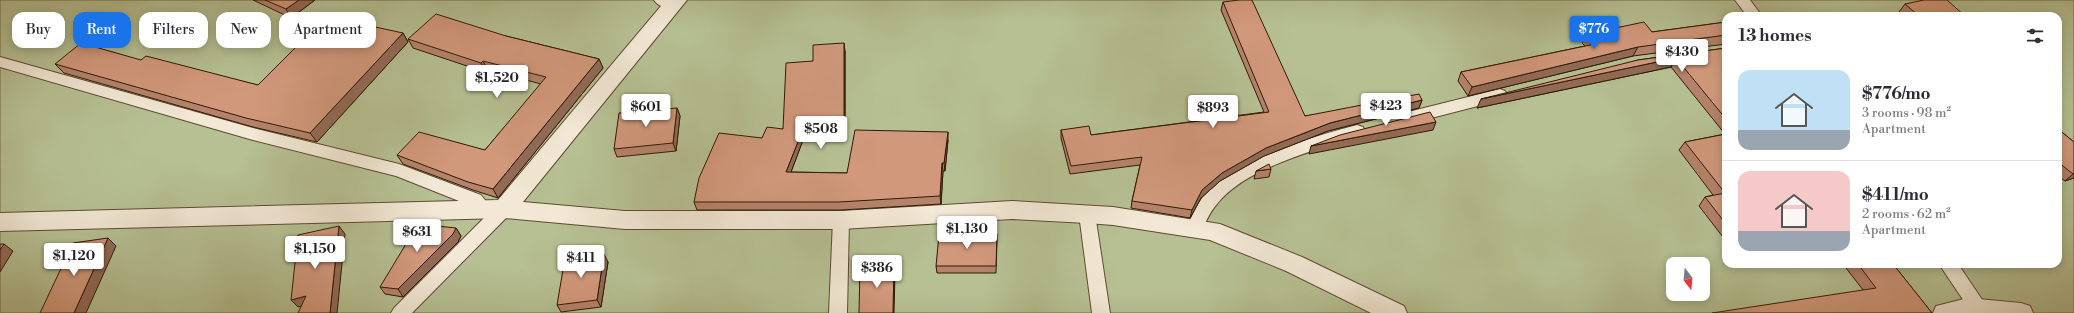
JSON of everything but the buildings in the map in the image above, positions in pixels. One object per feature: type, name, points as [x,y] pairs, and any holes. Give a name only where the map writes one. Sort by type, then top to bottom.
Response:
[{"type":"street","points":[[494,209],[670,2]]},
{"type":"street","points":[[0,222],[494,209],[625,220],[841,220],[1012,210],[1087,214],[1113,216],[1212,231],[1294,264],[1395,313]]},
{"type":"street","points":[[1945,313],[1968,308],[2021,313]]},
{"type":"lane","points":[[1742,0],[1752,12]]},
{"type":"lane","points":[[0,62],[253,134],[399,170],[494,209],[400,313]]},
{"type":"lane","points":[[1395,121],[1518,91]]},
{"type":"lane","points":[[1194,229],[1212,198],[1248,172],[1299,148],[1334,136],[1372,127]]},
{"type":"lane","points":[[1087,214],[1101,313]]},
{"type":"lane","points":[[838,313],[841,220]]},
{"type":"lane","points":[[1951,268],[1979,309]]},
{"type":"green space","points":[[0,0],[2074,0],[2074,313],[0,313]]}]
